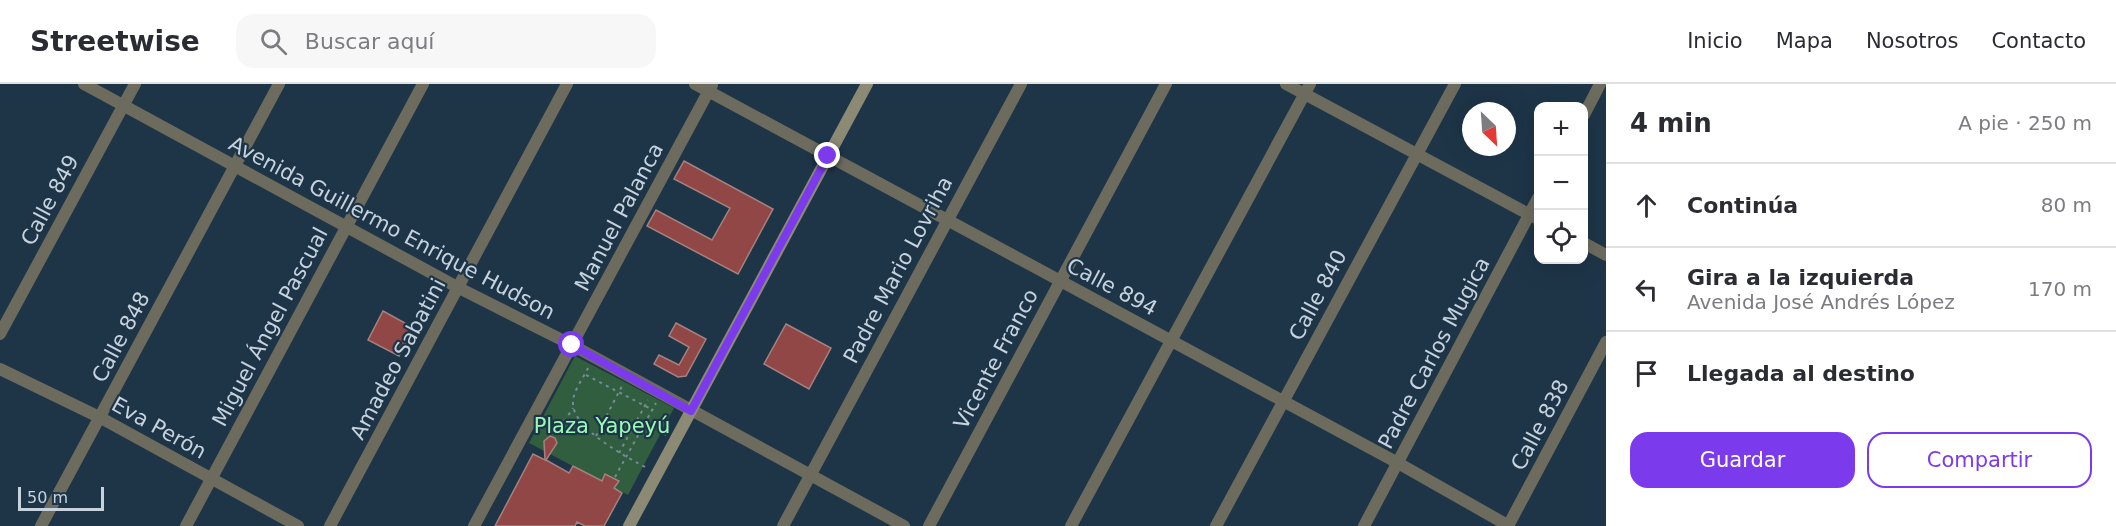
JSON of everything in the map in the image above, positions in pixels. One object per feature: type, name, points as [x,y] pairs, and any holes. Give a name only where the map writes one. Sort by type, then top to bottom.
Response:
[{"type":"main road","points":[[628,526],[867,84]]},
{"type":"street","name":"Avenida Guillermo Enrique Hudson","points":[[84,84],[904,526]]},
{"type":"street","name":"Calle 849","points":[[0,334],[135,84]]},
{"type":"street","name":"Calle 848","points":[[41,526],[279,84]]},
{"type":"street","name":"Miguel Ángel Pascual","points":[[186,526],[423,84]]},
{"type":"street","name":"Amadeo Sabatini","points":[[330,526],[567,84]]},
{"type":"street","name":"Calle 894","points":[[695,84],[710,88],[828,156],[1398,463],[1509,526]]},
{"type":"street","name":"Padre Mario Lovriha","points":[[783,526],[1021,84]]},
{"type":"street","name":"Vicente Franco","points":[[929,526],[1166,84]]},
{"type":"street","points":[[1286,84],[1308,89],[1417,154],[1534,217]]},
{"type":"street","name":"Calle 840","points":[[1216,526],[1455,84]]},
{"type":"street","points":[[1588,107],[1600,84]]},
{"type":"street","name":"Manuel Palanca","points":[[474,526],[710,88]]},
{"type":"street","points":[[1071,526],[1308,89]]},
{"type":"street","name":"Padre Carlos Mugica","points":[[1364,526],[1534,217]]},
{"type":"street","points":[[1588,245],[1606,255]]},
{"type":"street","name":"Calle 838","points":[[1509,526],[1606,342]]},
{"type":"street","name":"Eva Perón","points":[[0,369],[101,418],[298,526]]},
{"type":"path","points":[[594,357],[573,398],[575,413],[596,436],[619,453],[657,473]]},
{"type":"path","points":[[585,375],[652,410]]},
{"type":"path","points":[[596,436],[628,376]]},
{"type":"path","points":[[619,453],[645,406],[657,392]]},
{"type":"path","points":[[615,477],[652,410],[657,392]]},
{"type":"path","points":[[556,434],[573,408]]},
{"type":"path","points":[[645,424],[675,440]]},
{"type":"green space","name":"Plaza Yapeyú","points":[[575,356],[674,408],[628,495],[529,443]]},
{"type":"building","points":[[684,161],[773,209],[738,274],[647,226],[656,210],[712,240],[730,208],[674,179]]},
{"type":"building","points":[[383,311],[414,328],[399,356],[368,340]]},
{"type":"building","points":[[676,323],[706,339],[686,376],[678,377],[654,364],[659,355],[679,365],[689,347],[669,336]]},
{"type":"building","points":[[786,324],[831,348],[809,389],[764,364]]},
{"type":"building","points":[[550,436],[555,438],[557,443],[546,460],[569,473],[573,466],[602,481],[605,474],[619,481],[614,488],[622,493],[604,526],[585,526],[577,522],[575,526],[495,526],[533,454],[545,460],[544,441]]},
{"type":"route","points":[[572,345],[691,411],[828,156]]}]
